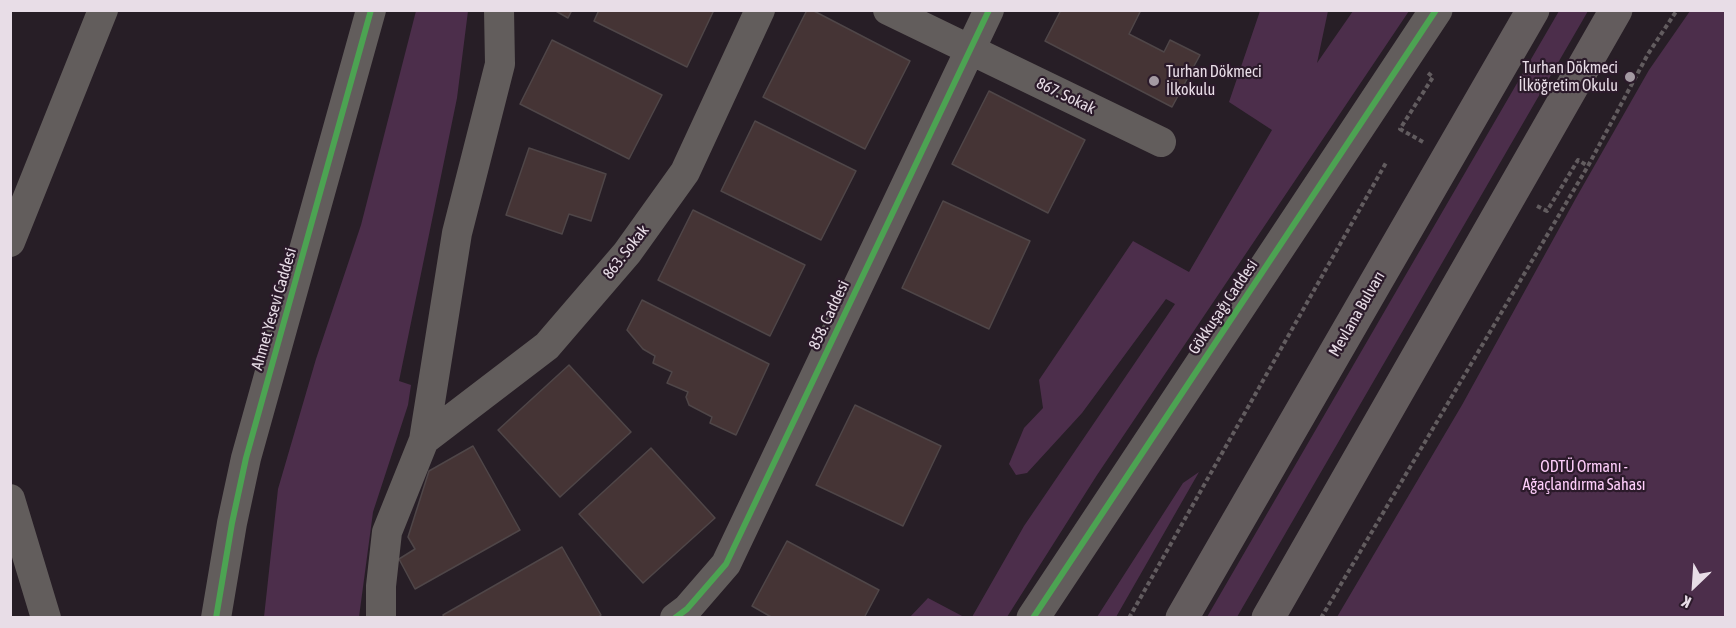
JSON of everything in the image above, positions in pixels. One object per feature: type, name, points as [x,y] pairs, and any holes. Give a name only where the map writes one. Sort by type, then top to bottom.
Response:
[{"type":"highway","name":"Mevlana Bulvarı","points":[[1182,618],[1533,10]]},
{"type":"highway","points":[[1268,618],[1616,10]]},
{"type":"street","points":[[10,242],[103,10]]},
{"type":"street","name":"Ahmet Yesevi Caddesi","points":[[216,618],[232,523],[246,459],[371,10]]},
{"type":"street","points":[[381,618],[381,586],[387,532],[424,440],[457,233],[500,64],[499,10]]},
{"type":"street","name":"863. Sokak","points":[[424,440],[547,346],[627,253],[685,172],[760,10]]},
{"type":"street","name":"867. Sokak","points":[[888,10],[1161,142]]},
{"type":"street","name":"858. Caddesi","points":[[675,618],[687,609],[726,564],[989,10]]},
{"type":"street","name":"Gökkuşağı Caddesi","points":[[1032,618],[1436,10]]},
{"type":"street","points":[[10,499],[46,618]]},
{"type":"path","points":[[1321,618],[1588,166],[1648,54],[1677,10]]},
{"type":"path","points":[[1400,129],[1433,77]]},
{"type":"path","points":[[1546,211],[1578,160],[1588,166]]},
{"type":"path","points":[[1129,618],[1387,161]]},
{"type":"green space","points":[[416,11],[468,11],[457,98],[399,381],[411,385],[408,405],[373,512],[359,617],[264,617],[278,489],[316,359],[361,225]]},
{"type":"green space","points":[[1260,11],[1328,11],[1317,63],[1353,11],[1409,11],[1097,475],[1007,617],[972,617],[1024,526],[1175,304],[1166,299],[1082,413],[1027,473],[1016,475],[1009,464],[1024,428],[1043,408],[1039,380],[1133,241],[1189,272],[1272,130],[1229,102]]},
{"type":"green space","points":[[1559,11],[1588,11],[1237,617],[1207,617]]},
{"type":"green space","name":"ODTÜ Ormanı - Ağaçlandırma Sahası","points":[[1690,11],[1725,11],[1725,617],[1337,617],[1462,405],[1649,70]]},
{"type":"green space","points":[[1199,472],[1116,617],[1097,617],[1183,483]]},
{"type":"green space","points":[[928,598],[964,617],[910,617]]},
{"type":"building","points":[[554,10],[572,10],[568,18]]},
{"type":"building","points":[[599,10],[714,10],[687,67],[594,21]]},
{"type":"building","points":[[807,10],[812,10],[910,61],[865,149],[763,97]]},
{"type":"building","name":"Turhan Dökmeci İlkokulu","points":[[1061,10],[1141,10],[1129,34],[1164,52],[1170,40],[1200,55],[1172,107],[1045,41]]},
{"type":"building","points":[[552,40],[662,95],[629,159],[520,104]]},
{"type":"building","points":[[989,91],[1085,140],[1048,213],[952,164]]},
{"type":"building","points":[[755,121],[856,171],[821,240],[721,191]]},
{"type":"building","points":[[529,148],[606,174],[591,221],[569,214],[562,234],[506,215]]},
{"type":"building","points":[[943,201],[1030,241],[989,329],[902,288]]},
{"type":"building","points":[[693,210],[805,265],[770,336],[658,280]]},
{"type":"building","points":[[642,300],[769,364],[736,435],[710,423],[712,417],[689,405],[686,397],[688,392],[667,383],[672,372],[653,363],[655,356],[643,349],[627,330]]},
{"type":"building","points":[[569,365],[631,432],[560,497],[498,430]]},
{"type":"building","points":[[855,405],[941,446],[903,526],[816,485]]},
{"type":"building","points":[[473,446],[520,530],[415,589],[399,559],[415,549],[408,537],[429,471]]},
{"type":"building","points":[[651,448],[715,518],[643,583],[579,514]]},
{"type":"building","points":[[787,541],[879,590],[864,618],[773,618],[752,606]]},
{"type":"building","points":[[562,547],[601,615],[597,618],[444,618],[443,615]]},
{"type":"cycle path","points":[[216,618],[246,458],[371,10]]},
{"type":"cycle path","points":[[675,618],[687,609],[726,564],[989,10]]},
{"type":"cycle path","points":[[1033,618],[1436,10]]},
{"type":"place","name":"Turhan Dökmeci İlköğretim Okulu","points":[[1630,77]]},
{"type":"place","name":"Turhan Dökmeci İlkokulu","points":[[1154,81]]}]
